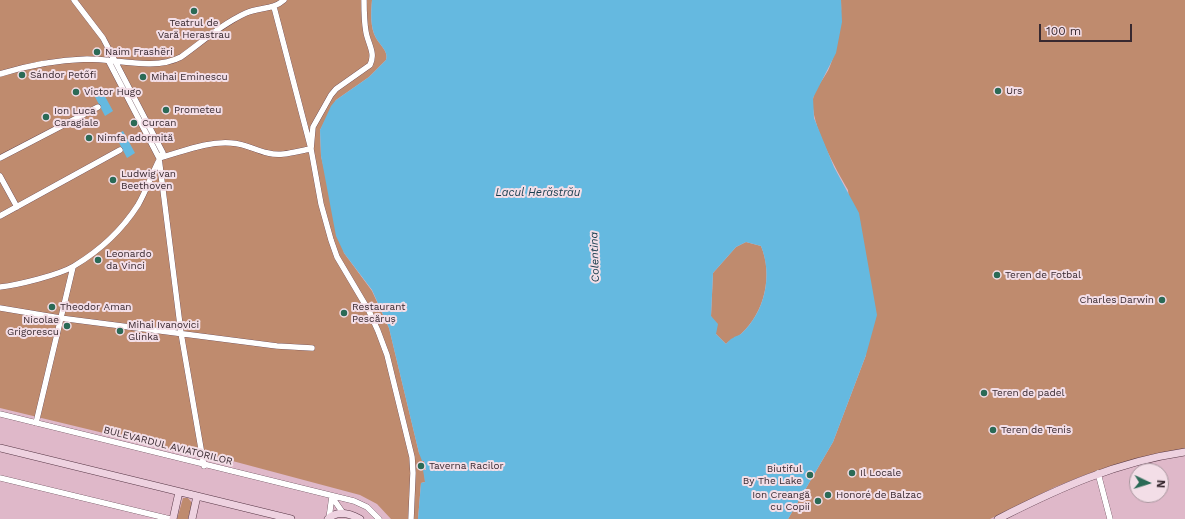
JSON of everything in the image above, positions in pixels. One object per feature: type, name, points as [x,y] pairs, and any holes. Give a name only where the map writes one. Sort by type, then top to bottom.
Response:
[{"type":"main road","points":[[0,448],[291,519]]},
{"type":"main road","points":[[998,519],[1055,491],[1098,474],[1138,461],[1185,452]]},
{"type":"main road","points":[[173,519],[179,492]]},
{"type":"main road","points":[[192,519],[197,496]]},
{"type":"main road","points":[[329,518],[336,514],[360,519]]},
{"type":"street","points":[[0,287],[21,283],[73,267],[106,242],[128,219],[138,204],[163,152],[103,38],[74,0]]},
{"type":"street","points":[[0,74],[39,64],[87,59],[108,60],[127,64],[177,60],[228,22],[250,11],[274,7],[284,0]]},
{"type":"street","points":[[311,149],[313,127],[331,95],[370,65],[372,61],[372,50],[366,32],[364,0]]},
{"type":"street","points":[[274,7],[311,149],[324,216],[337,257],[369,311],[387,355],[412,458],[413,472],[411,519]]},
{"type":"street","points":[[108,60],[159,158],[181,333],[204,466]]},
{"type":"street","points":[[0,158],[98,107]]},
{"type":"street","points":[[159,158],[208,144],[223,142],[250,146],[264,152],[277,154],[311,149]]},
{"type":"street","points":[[0,216],[120,150]]},
{"type":"street","points":[[0,176],[17,207]]},
{"type":"street","points":[[36,422],[73,267]]},
{"type":"street","points":[[0,308],[60,318],[277,346],[312,348]]},
{"type":"street","name":"BULEVARDUL AVIATORILOR","points":[[0,414],[204,466],[360,503],[367,507],[379,519]]},
{"type":"street","points":[[1098,474],[1110,519]]},
{"type":"street","points":[[0,478],[170,519]]},
{"type":"street","points":[[332,496],[348,516]]},
{"type":"street","points":[[329,518],[332,496]]},
{"type":"shaded area","points":[[0,0],[372,0],[371,15],[374,34],[385,51],[387,57],[386,60],[369,77],[336,100],[320,130],[321,156],[344,253],[372,291],[389,328],[419,453],[424,461],[425,482],[421,483],[418,519],[391,519],[377,504],[360,495],[210,455],[199,456],[0,408]]},
{"type":"shaded area","points":[[841,0],[1185,0],[1185,451],[1105,468],[1082,476],[1055,487],[990,519],[788,519],[833,442],[866,355],[848,190],[825,146],[813,109],[814,95],[833,58],[840,25]]},
{"type":"shaded area","points":[[746,242],[761,246],[765,257],[766,281],[764,293],[756,315],[749,325],[741,334],[726,344],[716,334],[711,316],[713,273],[736,247]]},
{"type":"shaded area","points":[[183,498],[188,498],[192,503],[188,519],[177,519]]},
{"type":"water","name":"Lacul Herăstrău","points":[[372,0],[841,0],[842,22],[836,53],[813,98],[814,118],[834,167],[859,213],[877,315],[866,355],[833,442],[788,519],[418,519],[421,483],[425,482],[423,470],[426,470],[424,461],[422,461],[419,453],[389,328],[372,290],[344,253],[336,236],[321,156],[320,130],[331,106],[336,100],[369,77],[386,60],[387,57],[385,51],[374,34],[371,19]],"holes":[[[746,242],[761,246],[765,257],[766,269],[766,281],[761,304],[749,325],[741,334],[731,339],[726,344],[716,334],[718,324],[711,316],[713,273],[736,247]]]},
{"type":"water","points":[[101,89],[113,111],[105,116],[93,93]]},
{"type":"water","points":[[123,131],[135,153],[127,158],[115,135]]},
{"type":"place","name":"Teatrul de Vară Herastrau","points":[[194,11]]},
{"type":"place","name":"Naim Frashëri","points":[[97,52]]},
{"type":"place","name":"Sándor Petőfi","points":[[22,75]]},
{"type":"place","name":"Mihai Eminescu","points":[[143,77]]},
{"type":"place","name":"Urs","points":[[998,91]]},
{"type":"place","name":"Victor Hugo","points":[[76,92]]},
{"type":"place","name":"Prometeu","points":[[166,110]]},
{"type":"place","name":"Ion Luca Caragiale","points":[[46,117]]},
{"type":"place","name":"Curcan","points":[[134,123]]},
{"type":"place","name":"Nimfa adormită","points":[[89,138]]},
{"type":"place","name":"Ludwig van Beethoven","points":[[113,180]]},
{"type":"place","name":"Leonardo da Vinci","points":[[98,260]]},
{"type":"place","name":"Teren de Fotbal","points":[[997,275]]},
{"type":"place","name":"Charles Darwin","points":[[1162,300]]},
{"type":"place","name":"Theodor Aman","points":[[52,307]]},
{"type":"place","name":"Restaurant Pescăruș","points":[[344,313]]},
{"type":"place","name":"Nicolae Grigorescu","points":[[67,326]]},
{"type":"place","name":"Mihai Ivanovici Glinka","points":[[120,331]]},
{"type":"place","name":"Teren de padel","points":[[984,393]]},
{"type":"place","name":"Teren de Tenis","points":[[993,430]]},
{"type":"place","name":"Taverna Racilor","points":[[421,466]]},
{"type":"place","name":"Il Locale","points":[[852,473]]},
{"type":"place","name":"Biutiful By The Lake","points":[[810,475]]},
{"type":"place","name":"Honoré de Balzac","points":[[828,495]]},
{"type":"place","name":"Ion Creangă cu Copii","points":[[818,501]]},
{"type":"water label","name":"Colentina","points":[[595,257]]}]
